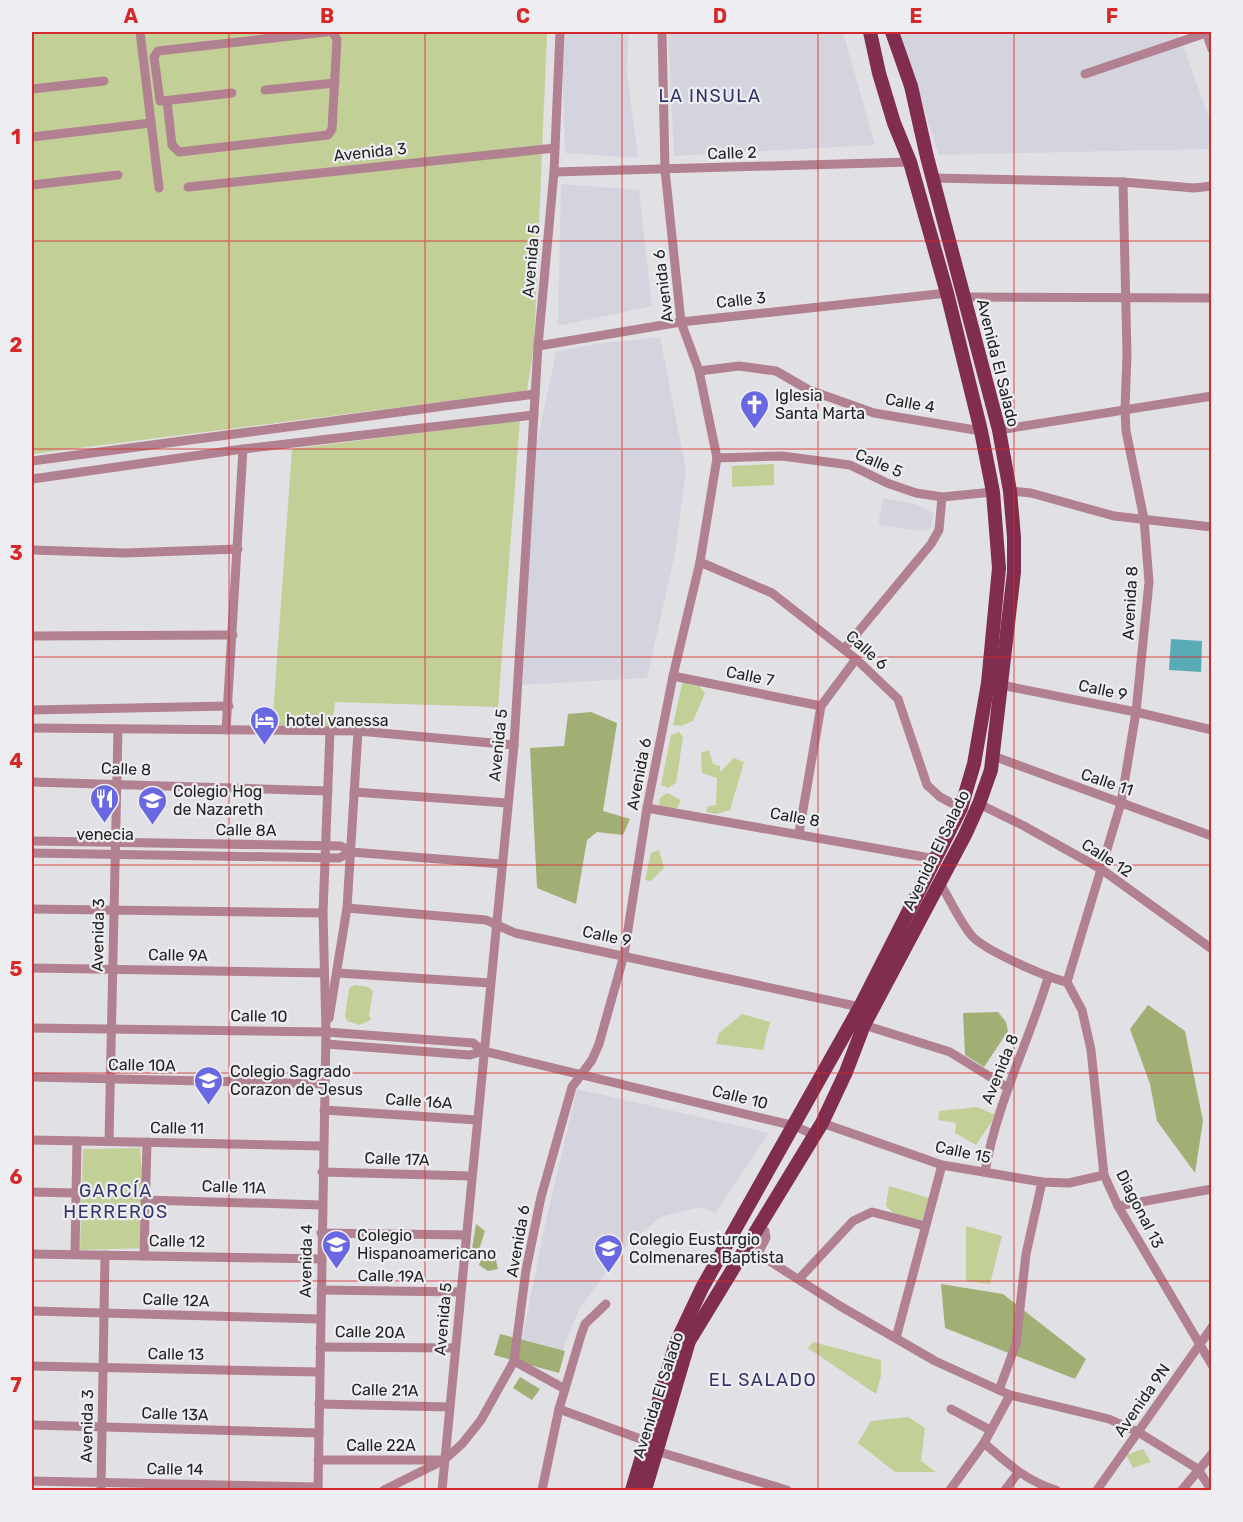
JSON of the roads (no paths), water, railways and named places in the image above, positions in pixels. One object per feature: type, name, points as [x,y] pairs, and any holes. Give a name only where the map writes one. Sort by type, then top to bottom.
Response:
[{"type":"main road","name":"Avenida El Salado","points":[[632,1491],[689,1341],[758,1224],[822,1123],[846,1072],[864,1025],[940,883],[979,804],[993,756],[999,568],[993,492],[981,431],[947,292],[910,162],[884,91],[870,32]]},
{"type":"main road","name":"Avenida El Salado","points":[[645,1491],[651,1446],[676,1343],[702,1288],[860,1007],[960,808],[995,684],[1014,572],[1010,491],[999,430],[932,178],[911,86],[892,32]]},
{"type":"street","points":[[140,32],[159,188]]},
{"type":"street","points":[[326,32],[158,51],[154,57],[172,145],[179,152],[328,135],[332,129],[337,36],[332,32]]},
{"type":"street","name":"Avenida 5","points":[[444,1461],[514,745],[538,346],[554,172],[560,32]]},
{"type":"street","name":"Avenida 6","points":[[444,1461],[481,1420],[514,1361],[526,1270],[541,1197],[570,1092],[599,1044],[624,955],[647,808],[673,676],[700,562],[717,458],[699,370],[681,322],[665,170],[662,32]]},
{"type":"street","points":[[1085,74],[1206,32],[1212,49]]},
{"type":"street","points":[[32,89],[104,81]]},
{"type":"street","points":[[265,90],[334,83]]},
{"type":"street","points":[[148,102],[232,93]]},
{"type":"street","points":[[32,137],[151,123]]},
{"type":"street","name":"Avenida 3","points":[[188,187],[555,148]]},
{"type":"street","name":"Calle 2","points":[[554,172],[910,162]]},
{"type":"street","points":[[32,185],[118,175]]},
{"type":"street","points":[[932,178],[1123,182],[1194,188],[1212,186]]},
{"type":"street","name":"Avenida 8","points":[[1067,982],[1121,803],[1136,712],[1149,582],[1144,519],[1126,431],[1127,354],[1123,182]]},
{"type":"street","name":"Calle 3","points":[[538,346],[681,322],[947,292]]},
{"type":"street","points":[[965,297],[1212,298]]},
{"type":"street","name":"Calle 4","points":[[699,370],[739,366],[776,370],[809,390],[874,412],[981,431]]},
{"type":"street","points":[[32,461],[535,394]]},
{"type":"street","points":[[999,430],[1212,396]]},
{"type":"street","points":[[32,479],[243,449],[534,415]]},
{"type":"street","points":[[226,730],[243,449]]},
{"type":"street","name":"Calle 5","points":[[717,458],[782,456],[850,465],[886,483],[916,493],[942,496],[993,492]]},
{"type":"street","points":[[1010,491],[1031,493],[1114,516],[1212,527]]},
{"type":"street","points":[[844,649],[931,544],[939,530],[942,496]]},
{"type":"street","points":[[32,550],[125,553],[238,549]]},
{"type":"street","name":"Calle 6","points":[[700,562],[772,593],[844,649],[898,699],[927,785],[940,797],[960,808]]},
{"type":"street","points":[[32,636],[233,635]]},
{"type":"street","points":[[799,833],[821,706],[856,660]]},
{"type":"street","name":"Calle 7","points":[[673,676],[821,706]]},
{"type":"street","name":"Calle 9","points":[[995,684],[1136,712],[1212,730]]},
{"type":"street","points":[[32,710],[229,706]]},
{"type":"street","points":[[32,728],[358,731],[514,745]]},
{"type":"street","name":"Avenida 3","points":[[109,1141],[117,729]]},
{"type":"street","name":"Avenida 4","points":[[318,1489],[326,1044],[322,913],[330,731]]},
{"type":"street","name":"Avenida 4","points":[[326,1032],[338,973],[347,908],[358,731]]},
{"type":"street","name":"Calle 11","points":[[993,756],[1212,836]]},
{"type":"street","name":"Calle 8","points":[[32,782],[328,791]]},
{"type":"street","points":[[354,792],[507,803]]},
{"type":"street","name":"Calle 12","points":[[979,804],[1101,869],[1212,949]]},
{"type":"street","name":"Calle 8","points":[[647,808],[936,859]]},
{"type":"street","name":"Calle 8A","points":[[32,841],[341,846],[351,852],[501,864]]},
{"type":"street","name":"Calle 8A","points":[[32,853],[339,858],[351,852]]},
{"type":"street","points":[[940,883],[973,937],[1048,978],[1067,982]]},
{"type":"street","name":"Calle 9","points":[[347,908],[486,920],[515,933],[860,1007]]},
{"type":"street","points":[[32,909],[322,913]]},
{"type":"street","name":"Calle 9A","points":[[32,968],[323,973]]},
{"type":"street","points":[[338,973],[490,983]]},
{"type":"street","name":"Avenida 8","points":[[985,1172],[992,1132],[1032,1031],[1048,978]]},
{"type":"street","name":"Diagonal 13","points":[[1067,982],[1082,1010],[1091,1050],[1104,1175],[1118,1206],[1212,1365]]},
{"type":"street","points":[[864,1025],[950,1052],[1008,1088]]},
{"type":"street","name":"Calle 10","points":[[32,1028],[326,1032],[473,1043],[483,1051],[583,1073],[795,1126],[814,1135]]},
{"type":"street","name":"Calle 10","points":[[326,1044],[470,1055],[483,1051]]},
{"type":"street","name":"Calle 10A","points":[[32,1077],[324,1084]]},
{"type":"street","name":"Calle 16A","points":[[324,1110],[477,1120]]},
{"type":"street","name":"Calle 15","points":[[822,1123],[942,1165],[1042,1182],[1069,1183],[1104,1175]]},
{"type":"street","name":"Calle 11","points":[[32,1140],[323,1146]]},
{"type":"street","points":[[75,1254],[77,1141]]},
{"type":"street","points":[[144,1256],[147,1142]]},
{"type":"street","points":[[896,1338],[942,1165]]},
{"type":"street","name":"Calle 17A","points":[[322,1172],[471,1176]]},
{"type":"street","points":[[999,1390],[1016,1344],[1026,1254],[1042,1182]]},
{"type":"street","points":[[1118,1206],[1212,1188]]},
{"type":"street","points":[[32,1192],[75,1193]]},
{"type":"street","name":"Calle 11A","points":[[145,1200],[322,1205]]},
{"type":"street","points":[[799,1280],[853,1221],[863,1215],[872,1212],[925,1226]]},
{"type":"street","points":[[758,1224],[765,1231],[766,1238],[760,1249],[760,1255],[935,1361],[1010,1395],[1109,1419],[1138,1432],[1198,1469],[1212,1491]]},
{"type":"street","points":[[321,1233],[466,1234]]},
{"type":"street","name":"Calle 12","points":[[32,1254],[321,1259]]},
{"type":"street","name":"Avenida 3","points":[[101,1486],[105,1255]]},
{"type":"street","name":"Calle 19A","points":[[321,1290],[460,1292]]},
{"type":"street","points":[[542,1491],[559,1409],[585,1324],[606,1304]]},
{"type":"street","name":"Calle 12A","points":[[32,1311],[320,1319]]},
{"type":"street","name":"Avenida 9N","points":[[1097,1491],[1212,1327]]},
{"type":"street","name":"Calle 20A","points":[[320,1347],[455,1348]]},
{"type":"street","points":[[514,1361],[565,1389]]},
{"type":"street","name":"Calle 13","points":[[32,1366],[319,1372]]},
{"type":"street","points":[[950,1491],[984,1443],[1010,1395]]},
{"type":"street","name":"Calle 21A","points":[[319,1404],[450,1407]]},
{"type":"street","points":[[559,1409],[651,1446],[788,1491]]},
{"type":"street","points":[[951,1409],[990,1430]]},
{"type":"street","name":"Calle 13A","points":[[32,1425],[318,1433]]},
{"type":"street","points":[[984,1443],[1018,1473],[1035,1484],[1056,1491]]},
{"type":"street","points":[[1182,1491],[1212,1454]]},
{"type":"street","name":"Calle 22A","points":[[318,1460],[444,1461]]},
{"type":"street","points":[[384,1491],[444,1461]]},
{"type":"street","points":[[442,1491],[444,1461]]},
{"type":"street","points":[[1005,1491],[1018,1473]]},
{"type":"street","name":"Calle 14","points":[[32,1481],[101,1486],[318,1489]]},
{"type":"water","points":[[1171,639],[1202,641],[1201,672],[1169,670]]},
{"type":"place","name":"Iglesia Santa Marta","points":[[754,430]]},
{"type":"place","name":"hotel vanessa","points":[[265,746]]},
{"type":"place","name":"venecia","points":[[105,824]]},
{"type":"place","name":"Colegio Hog de Nazareth","points":[[152,826]]},
{"type":"place","name":"Colegio Sagrado Corazon de Jesus","points":[[209,1106]]},
{"type":"place","name":"Colegio Hispanoamericano","points":[[336,1270]]},
{"type":"place","name":"Colegio Eusturgio Colmenares Baptista","points":[[608,1274]]},
{"type":"district","name":"LA INSULA","points":[[710,96]]},
{"type":"district","name":"GARCÍA HERREROS","points":[[116,1201]]},
{"type":"district","name":"EL SALADO","points":[[763,1380]]}]
